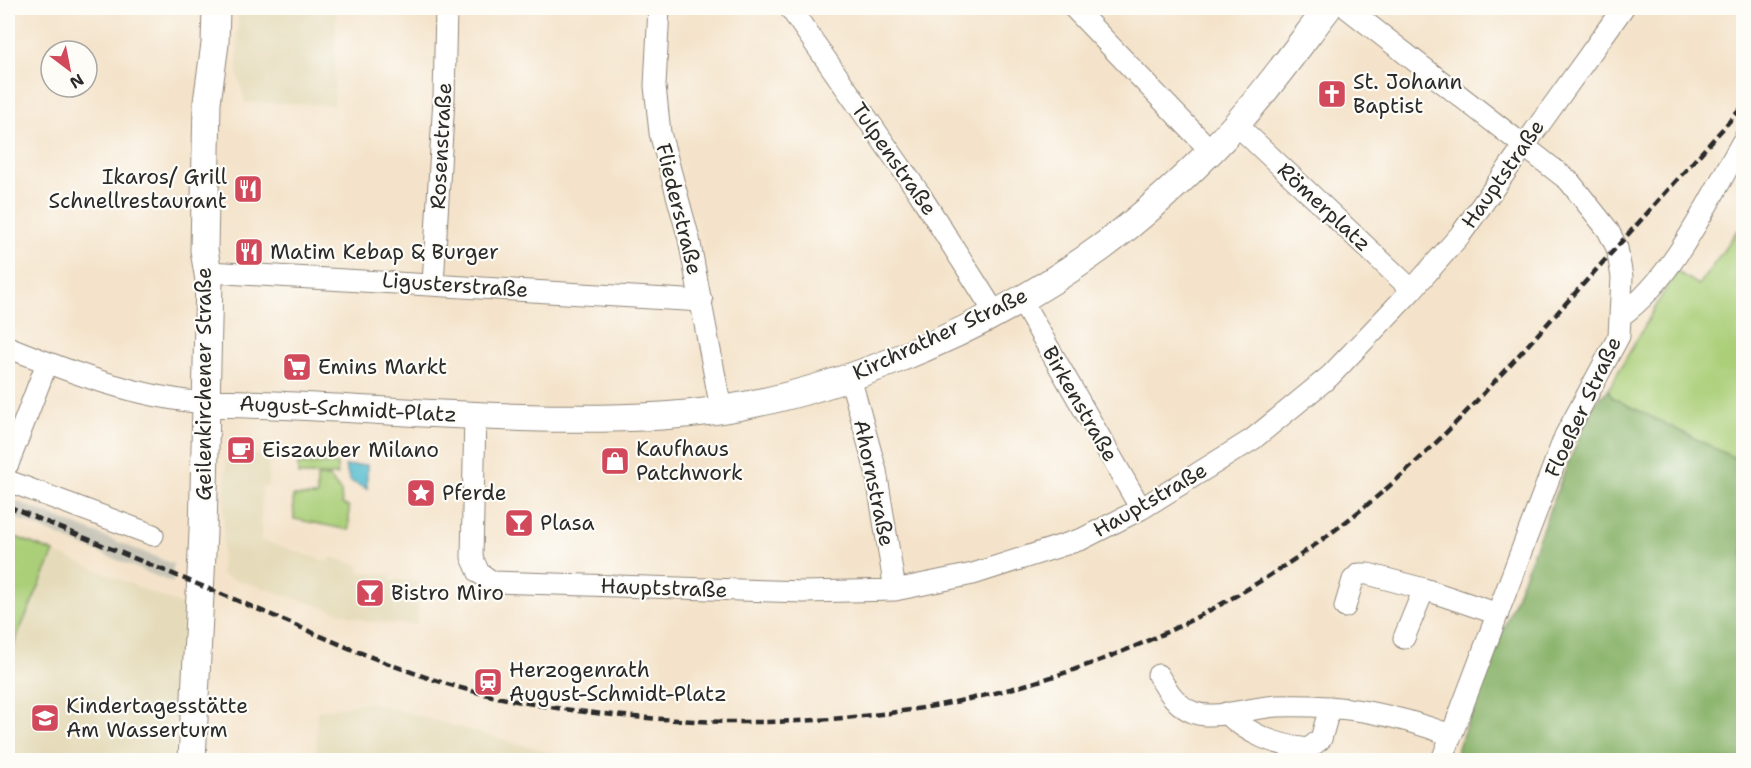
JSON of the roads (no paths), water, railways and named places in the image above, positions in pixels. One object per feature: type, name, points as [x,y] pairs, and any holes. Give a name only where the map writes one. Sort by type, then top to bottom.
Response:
[{"type":"main road","name":"Geilenkirchener Straße","points":[[192,760],[203,532],[209,272],[204,250],[207,102],[215,44],[216,8]]},
{"type":"main road","name":"Kirchrather Straße","points":[[475,415],[570,418],[665,416],[721,409],[777,398],[850,377],[907,354],[995,313],[1103,247],[1164,196],[1236,124],[1328,8]]},
{"type":"main road","name":"August-Schmidt-Platz","points":[[205,403],[475,415]]},
{"type":"street","name":"Rosenstraße","points":[[433,284],[444,98],[446,8]]},
{"type":"street","name":"Fliederstraße","points":[[659,8],[655,86],[660,133],[689,239],[721,409]]},
{"type":"street","name":"Tulpenstraße","points":[[790,8],[950,239],[995,313]]},
{"type":"street","points":[[1074,8],[1211,151]]},
{"type":"street","points":[[1347,8],[1524,144]]},
{"type":"street","name":"Hauptstraße","points":[[479,573],[493,582],[531,585],[804,592],[895,590],[973,574],[1082,539],[1141,509],[1253,439],[1330,376],[1412,290],[1461,234],[1623,8]]},
{"type":"street","name":"Römerplatz","points":[[1236,124],[1412,290]]},
{"type":"street","points":[[1622,315],[1640,303],[1661,279],[1743,139]]},
{"type":"street","name":"Floeßer Straße","points":[[1442,760],[1565,436],[1610,356],[1619,336],[1622,315],[1622,277],[1617,248],[1608,230],[1569,181],[1524,144]]},
{"type":"street","name":"Ligusterstraße","points":[[209,272],[702,301]]},
{"type":"street","name":"Birkenstraße","points":[[1020,298],[1141,509]]},
{"type":"street","points":[[8,347],[96,381],[159,397],[205,403]]},
{"type":"street","points":[[8,464],[47,363]]},
{"type":"street","name":"Ahornstraße","points":[[850,377],[876,471],[895,590]]},
{"type":"street","name":"August-Schmidt-Platz","points":[[475,415],[472,557],[479,573]]},
{"type":"street","points":[[8,481],[153,536]]},
{"type":"street","points":[[1345,608],[1353,580],[1359,574],[1424,589],[1498,614]]},
{"type":"street","points":[[1404,638],[1424,589]]},
{"type":"street","points":[[1158,675],[1169,692],[1186,709],[1198,714],[1226,713],[1262,707],[1330,707],[1383,712],[1452,735]]},
{"type":"street","points":[[1226,713],[1241,726],[1261,738],[1308,749],[1321,739],[1330,707]]},
{"type":"water","points":[[367,465],[367,489],[350,481],[345,466]]},
{"type":"railway","points":[[8,506],[374,658],[456,687],[506,699],[573,710],[662,719],[766,722],[866,716],[964,700],[1058,675],[1150,640],[1238,595],[1322,540],[1403,474],[1459,419],[1744,105]]},
{"type":"place","name":"St. Johann Baptist","points":[[1332,94]]},
{"type":"place","name":"Ikaros/ Grill Schnellrestaurant","points":[[248,189]]},
{"type":"place","name":"Matim Kebap & Burger","points":[[249,252]]},
{"type":"place","name":"Emins Markt","points":[[297,367]]},
{"type":"place","name":"Eiszauber Milano","points":[[241,450]]},
{"type":"place","name":"Kaufhaus Patchwork","points":[[615,461]]},
{"type":"place","name":"Pferde","points":[[421,493]]},
{"type":"place","name":"Plasa","points":[[519,523]]},
{"type":"place","name":"Bistro Miro","points":[[370,593]]},
{"type":"place","name":"Herzogenrath August-Schmidt-Platz","points":[[488,682]]},
{"type":"place","name":"Kindertagesstätte Am Wasserturm","points":[[45,718]]}]
